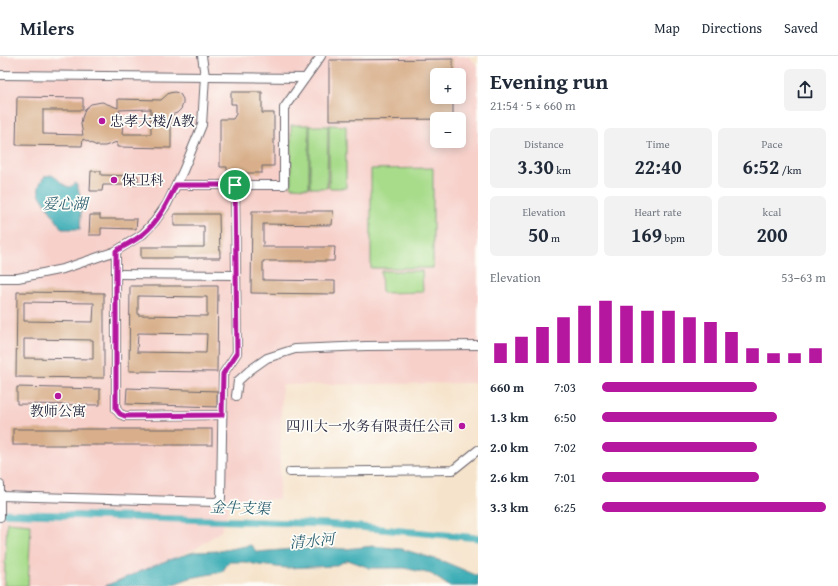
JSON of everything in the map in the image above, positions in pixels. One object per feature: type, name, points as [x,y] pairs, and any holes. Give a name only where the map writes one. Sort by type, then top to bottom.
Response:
[{"type":"street","points":[[0,278],[18,278],[63,269],[116,251],[143,234],[155,221],[176,185],[202,125],[205,76],[202,56]]},
{"type":"street","points":[[176,185],[284,185],[284,108],[321,56]]},
{"type":"street","points":[[0,75],[305,78]]},
{"type":"street","points":[[0,496],[215,502],[221,498],[223,374],[237,353],[235,185]]},
{"type":"street","points":[[116,251],[116,409],[120,414],[125,416],[222,415]]},
{"type":"street","points":[[116,274],[236,275]]},
{"type":"street","points":[[236,396],[238,381],[250,370],[267,358],[295,349],[366,346],[478,346]]},
{"type":"street","points":[[223,384],[238,384]]},
{"type":"street","points":[[290,472],[453,470],[478,450]]},
{"type":"street","points":[[0,485],[0,517]]},
{"type":"shaded area","points":[[0,56],[468,56],[478,66],[478,383],[282,385],[279,499],[231,501],[221,531],[197,548],[105,586],[0,586]]},
{"type":"green space","points":[[291,125],[309,125],[309,188],[291,187]]},
{"type":"green space","points":[[329,125],[346,126],[346,188],[329,188]]},
{"type":"green space","points":[[310,126],[328,126],[327,188],[310,188]]},
{"type":"green space","points":[[433,168],[433,268],[371,268],[371,169]]},
{"type":"green space","points":[[381,271],[422,271],[423,292],[382,293]]},
{"type":"green space","points":[[7,522],[31,524],[28,586],[4,586]]},
{"type":"water","name":"爱心湖","points":[[51,175],[63,184],[70,187],[76,183],[81,200],[80,229],[62,229],[39,194],[39,186],[42,180],[45,176]]},
{"type":"water","points":[[251,545],[257,552],[293,549],[345,549],[373,546],[402,549],[445,562],[478,576],[478,586],[449,586],[431,574],[404,568],[370,568],[348,560],[334,566],[286,568],[245,562],[229,562],[222,572],[190,578],[169,586],[105,586],[168,560],[194,552],[219,551]]},
{"type":"building","points":[[453,59],[453,68],[430,68],[430,104],[453,104],[453,112],[430,112],[430,119],[329,120],[329,60]]},
{"type":"building","name":"忠孝大楼/A教","points":[[175,92],[180,94],[183,99],[181,109],[177,113],[171,115],[171,148],[117,147],[117,142],[105,146],[97,146],[83,139],[82,146],[16,145],[17,97],[83,98],[83,110],[43,110],[43,134],[83,135],[81,124],[82,118],[85,109],[91,104],[102,102],[118,108],[118,99],[161,100],[169,93]],"holes":[[[151,109],[151,134],[122,134],[123,123],[119,110]]]},
{"type":"building","points":[[231,92],[262,92],[262,113],[274,113],[274,166],[262,166],[262,173],[227,173],[227,167],[220,167],[220,119],[233,119],[236,114],[236,104],[231,104]]},
{"type":"building","name":"保卫科","points":[[91,171],[101,171],[101,175],[138,176],[138,185],[103,185],[102,191],[90,191]]},
{"type":"building","points":[[252,211],[333,211],[332,225],[263,224],[263,247],[335,247],[334,261],[263,261],[263,280],[335,281],[335,294],[251,293]]},
{"type":"building","points":[[174,214],[219,214],[220,258],[141,258],[141,247],[204,247],[204,226],[174,226]]},
{"type":"building","points":[[90,215],[100,215],[100,219],[137,219],[136,229],[101,228],[101,235],[89,235]]},
{"type":"building","points":[[130,286],[218,286],[217,372],[129,371]],"holes":[[[138,296],[207,297],[207,316],[138,315]],[[138,333],[207,334],[206,353],[137,352]]]},
{"type":"building","points":[[17,292],[104,293],[104,378],[16,377]],"holes":[[[24,302],[94,303],[93,322],[24,321]],[[24,339],[93,340],[93,359],[24,358]]]},
{"type":"building","name":"教师公寓","points":[[17,387],[100,389],[100,405],[17,404]]},
{"type":"building","points":[[127,388],[217,391],[217,407],[126,404]]},
{"type":"building","points":[[13,429],[212,429],[212,445],[13,445]]},
{"type":"waterway","name":"金牛支渠","points":[[0,513],[326,524],[478,538]]},
{"type":"place","name":"忠孝大楼/A教","points":[[102,121]]},
{"type":"place","name":"保卫科","points":[[114,180]]},
{"type":"place","name":"教师公寓","points":[[58,396]]},
{"type":"place","name":"四川大一水务有限责任公司","points":[[462,426]]},
{"type":"route","points":[[176,185],[235,185],[237,353],[223,374],[222,415],[125,416],[120,414],[116,409],[116,251],[143,234],[155,221],[176,185]]},
{"type":"water label","name":"清水河","points":[[312,541]]}]
